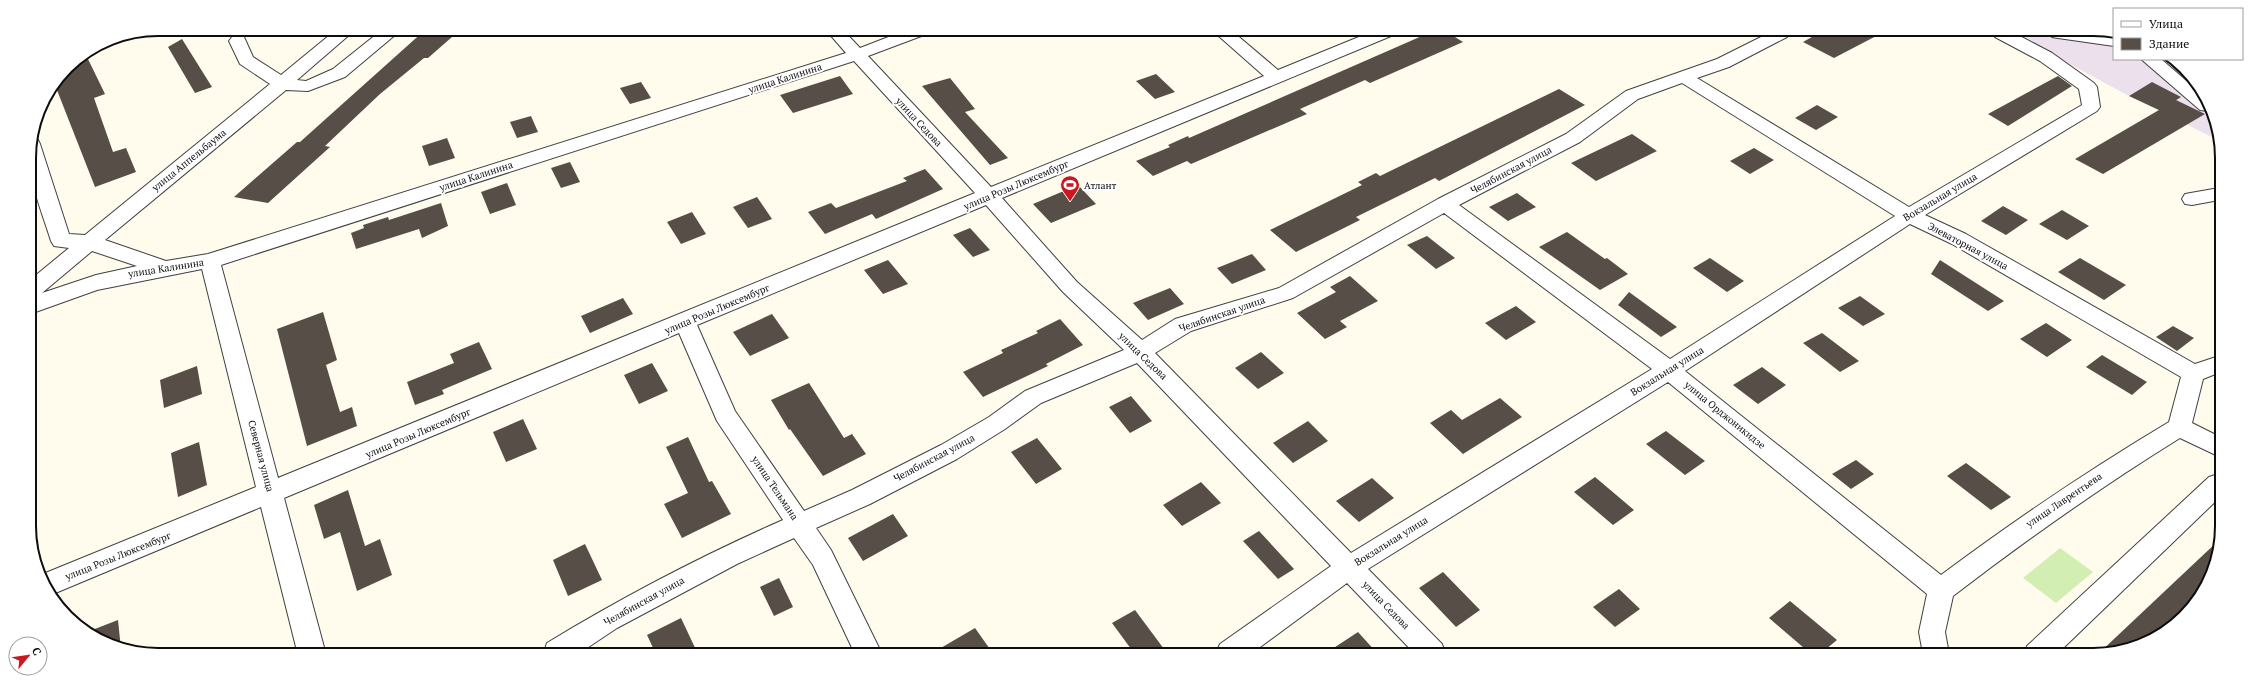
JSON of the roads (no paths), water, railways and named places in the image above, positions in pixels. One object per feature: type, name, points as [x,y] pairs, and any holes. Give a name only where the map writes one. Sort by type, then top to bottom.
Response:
[{"type":"street","name":"улица Аппельбаума","points":[[36,286],[340,36]]},
{"type":"street","points":[[238,42],[246,60],[282,84],[308,86],[339,73],[385,36]]},
{"type":"street","name":"улица Седова","points":[[839,36],[989,196],[1070,287],[1140,352],[1427,648]]},
{"type":"street","name":"улица Калинина","points":[[36,303],[59,293],[125,274],[210,261],[856,55],[905,36]]},
{"type":"street","points":[[1227,36],[1276,77]]},
{"type":"street","name":"улица Розы Люксембург","points":[[51,583],[271,494],[1375,36]]},
{"type":"street","name":"Челябинская улица","points":[[563,648],[608,620],[728,556],[798,523],[861,497],[949,452],[997,423],[1033,396],[1140,352],[1183,325],[1286,293],[1445,204],[1573,138],[1632,95],[1685,78],[1723,63],[1775,36]]},
{"type":"street","name":"Вокзальная улица","points":[[1237,648],[1350,567],[1669,370],[1909,216],[2091,107],[2088,87],[2046,57],[2007,36]]},
{"type":"street","points":[[2080,36],[2113,40]]},
{"type":"street","points":[[2151,60],[2201,101]]},
{"type":"street","points":[[2158,60],[2171,65]]},
{"type":"street","name":"Элеваторная улица","points":[[1685,78],[1909,216],[1959,239],[2211,369]]},
{"type":"street","points":[[36,173],[61,241],[88,242],[166,268]]},
{"type":"street","points":[[2192,199],[2215,195]]},
{"type":"street","name":"улица Орджоникидзе","points":[[1445,204],[1669,370],[1941,590]]},
{"type":"street","name":"Северная улица","points":[[210,261],[310,648]]},
{"type":"street","points":[[36,310],[59,293]]},
{"type":"street","name":"улица Тельмана","points":[[685,322],[725,415],[822,558],[866,648]]},
{"type":"street","points":[[2211,369],[2180,427],[2215,445]]},
{"type":"street","name":"улица Лаврентьева","points":[[1941,590],[2036,519],[2112,467],[2180,427]]},
{"type":"street","points":[[2044,648],[2215,487]]},
{"type":"street","points":[[1935,648],[1932,632],[1941,590]]},
{"type":"place","name":"Атлант","points":[[1070,202]]}]
